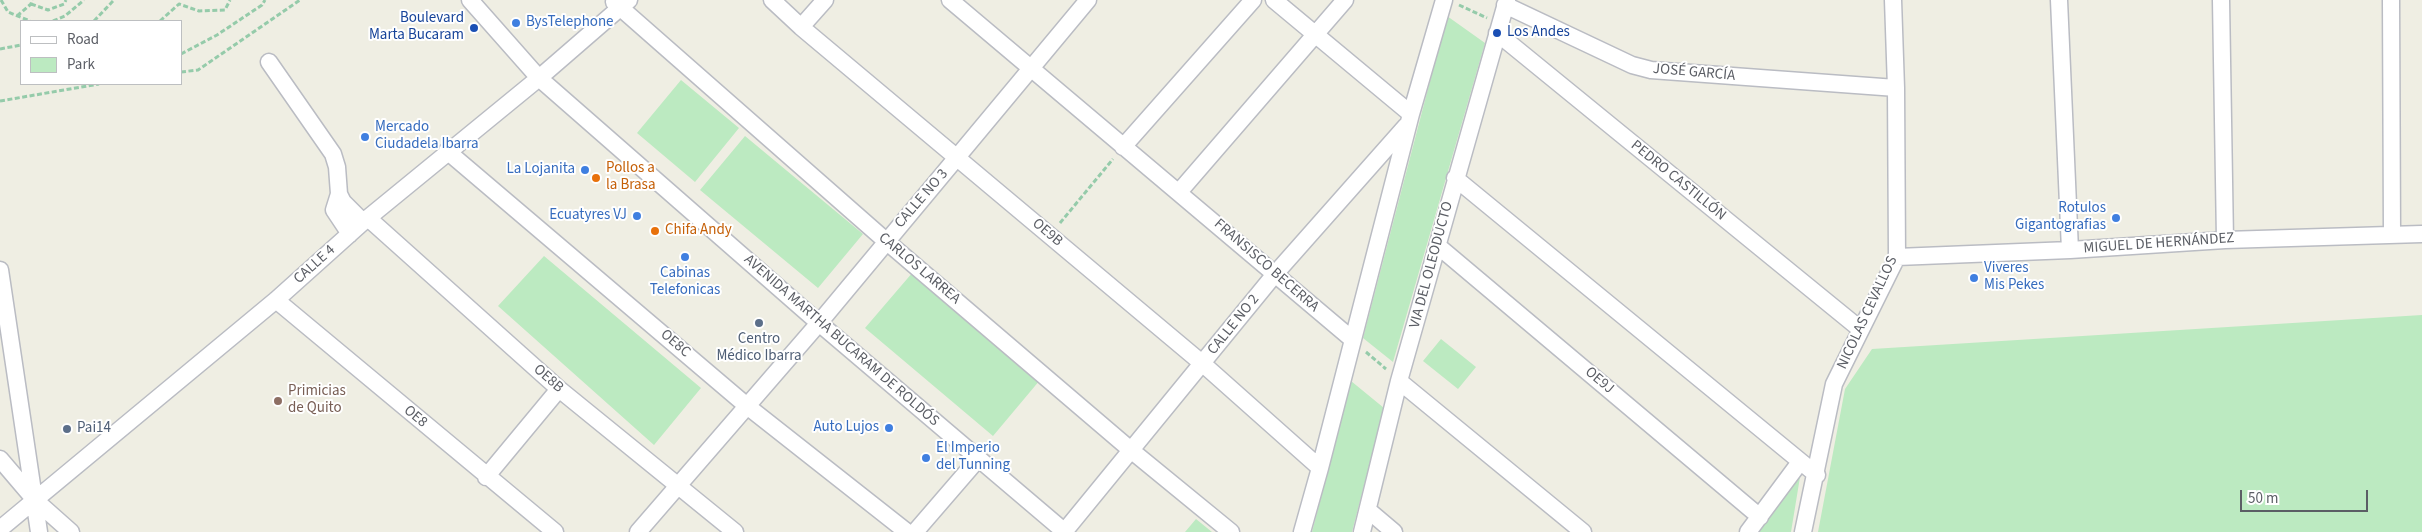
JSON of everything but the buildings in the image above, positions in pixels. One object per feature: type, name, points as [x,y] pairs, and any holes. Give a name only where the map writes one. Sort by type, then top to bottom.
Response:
[{"type":"street","name":"AVENIDA MARTHA BUCARAM DE ROLDÓS","points":[[470,0],[539,78],[819,323],[1065,532]]},
{"type":"street","name":"OE9B","points":[[772,0],[801,27],[1204,364],[1320,468]]},
{"type":"street","points":[[801,27],[825,0]]},
{"type":"street","name":"FRANSISCO BECERRA","points":[[950,0],[1032,67],[1123,147],[1179,192],[1353,340]]},
{"type":"street","name":"CALLE NO 3","points":[[638,532],[819,323],[1088,0]]},
{"type":"street","points":[[1123,147],[1253,0]]},
{"type":"street","points":[[1274,0],[1316,34],[1410,118]]},
{"type":"street","points":[[1179,192],[1345,0]]},
{"type":"street","name":"NICOLAS CEVALLOS","points":[[1803,532],[1817,475],[1834,384],[1897,256],[1896,88],[1893,0]]},
{"type":"street","points":[[2059,0],[2070,250]]},
{"type":"street","points":[[2221,0],[2225,240]]},
{"type":"street","points":[[2391,0],[2392,235]]},
{"type":"street","points":[[1302,532],[1410,118],[1450,2]]},
{"type":"street","name":"CALLE 4","points":[[0,529],[276,300],[366,220],[448,151],[539,78],[620,3]]},
{"type":"street","name":"CARLOS LARREA","points":[[620,3],[886,241],[1132,451],[1231,532]]},
{"type":"street","name":"JOSÉ GARCÍA","points":[[1506,3],[1632,65],[1651,70],[1896,88]]},
{"type":"street","name":"VIA DEL OLEODUCTO","points":[[1362,532],[1399,381],[1506,3]]},
{"type":"street","name":"PEDRO CASTILLÓN","points":[[1498,28],[1860,330]]},
{"type":"street","points":[[269,62],[333,154],[337,167],[339,194],[334,210],[350,234]]},
{"type":"street","name":"CALLE NO 2","points":[[1065,532],[1204,364],[1275,274],[1410,118]]},
{"type":"street","name":"OE8C","points":[[448,151],[747,406],[906,531]]},
{"type":"street","points":[[1455,178],[1817,475]]},
{"type":"street","name":"OE8B","points":[[339,194],[343,202],[559,389],[736,532]]},
{"type":"street","name":"MIGUEL DE HERNÁNDEZ","points":[[1897,256],[2070,250],[2225,240],[2422,234]]},
{"type":"street","name":"OE9J","points":[[1438,246],[1760,517]]},
{"type":"street","points":[[0,270],[39,532]]},
{"type":"street","name":"OE8","points":[[276,300],[486,477],[555,532]]},
{"type":"street","points":[[1399,381],[1583,532]]},
{"type":"street","points":[[486,477],[559,389]]},
{"type":"street","points":[[0,459],[35,500],[71,532]]},
{"type":"street","points":[[906,531],[978,459]]},
{"type":"street","points":[[1748,532],[1800,462]]},
{"type":"street","points":[[1368,510],[1394,532]]},
{"type":"path","points":[[1,0],[8,12],[27,20]]},
{"type":"path","points":[[17,16],[32,2],[48,10],[64,4],[66,0]]},
{"type":"path","points":[[55,20],[65,16],[84,0]]},
{"type":"path","points":[[95,20],[114,0]]},
{"type":"path","points":[[161,20],[179,4],[199,11],[225,10],[230,0]]},
{"type":"path","points":[[182,53],[217,35],[262,5],[265,0]]},
{"type":"path","points":[[182,72],[198,70],[300,0]]},
{"type":"path","points":[[1450,2],[1498,28]]},
{"type":"path","points":[[0,49],[20,46]]},
{"type":"path","points":[[0,101],[93,85]]},
{"type":"path","points":[[1050,235],[1123,147]]},
{"type":"path","points":[[1353,340],[1399,381]]},
{"type":"green space","points":[[1447,16],[1485,43],[1393,362],[1363,338]]},
{"type":"green space","points":[[681,80],[739,128],[695,182],[637,133]]},
{"type":"green space","points":[[745,136],[863,234],[818,288],[700,190]]},
{"type":"green space","points":[[544,256],[701,388],[654,445],[498,306]]},
{"type":"green space","points":[[913,272],[1040,380],[993,436],[865,328]]},
{"type":"green space","points":[[2422,315],[2422,532],[1818,532],[1845,389],[1872,349]]},
{"type":"green space","points":[[1441,339],[1476,367],[1458,389],[1423,361]]},
{"type":"green space","points":[[1351,381],[1384,408],[1352,532],[1312,532]]},
{"type":"green space","points":[[1801,471],[1791,532],[1755,532]]},
{"type":"green space","points":[[1196,519],[1212,532],[1185,532]]},
{"type":"place","name":"BysTelephone","points":[[516,23]]},
{"type":"place","name":"Boulevard Marta Bucaram","points":[[474,28]]},
{"type":"place","name":"Los Andes","points":[[1497,33]]},
{"type":"place","name":"Mercado Ciudadela Ibarra","points":[[365,137]]},
{"type":"place","name":"La Lojanita","points":[[585,170]]},
{"type":"place","name":"Pollos a la Brasa","points":[[596,178]]},
{"type":"place","name":"Ecuatyres VJ","points":[[637,216]]},
{"type":"place","name":"Rotulos Gigantografias","points":[[2116,218]]},
{"type":"place","name":"Chifa Andy","points":[[655,231]]},
{"type":"place","name":"Cabinas Telefonicas","points":[[685,257]]},
{"type":"place","name":"Viveres Mis Pekes","points":[[1974,278]]},
{"type":"place","name":"Centro Médico Ibarra","points":[[759,323]]},
{"type":"place","name":"Primicias de Quito","points":[[278,401]]},
{"type":"place","name":"Auto Lujos","points":[[889,428]]},
{"type":"place","name":"Pai14","points":[[67,429]]},
{"type":"place","name":"El Imperio del Tunning","points":[[926,458]]}]
